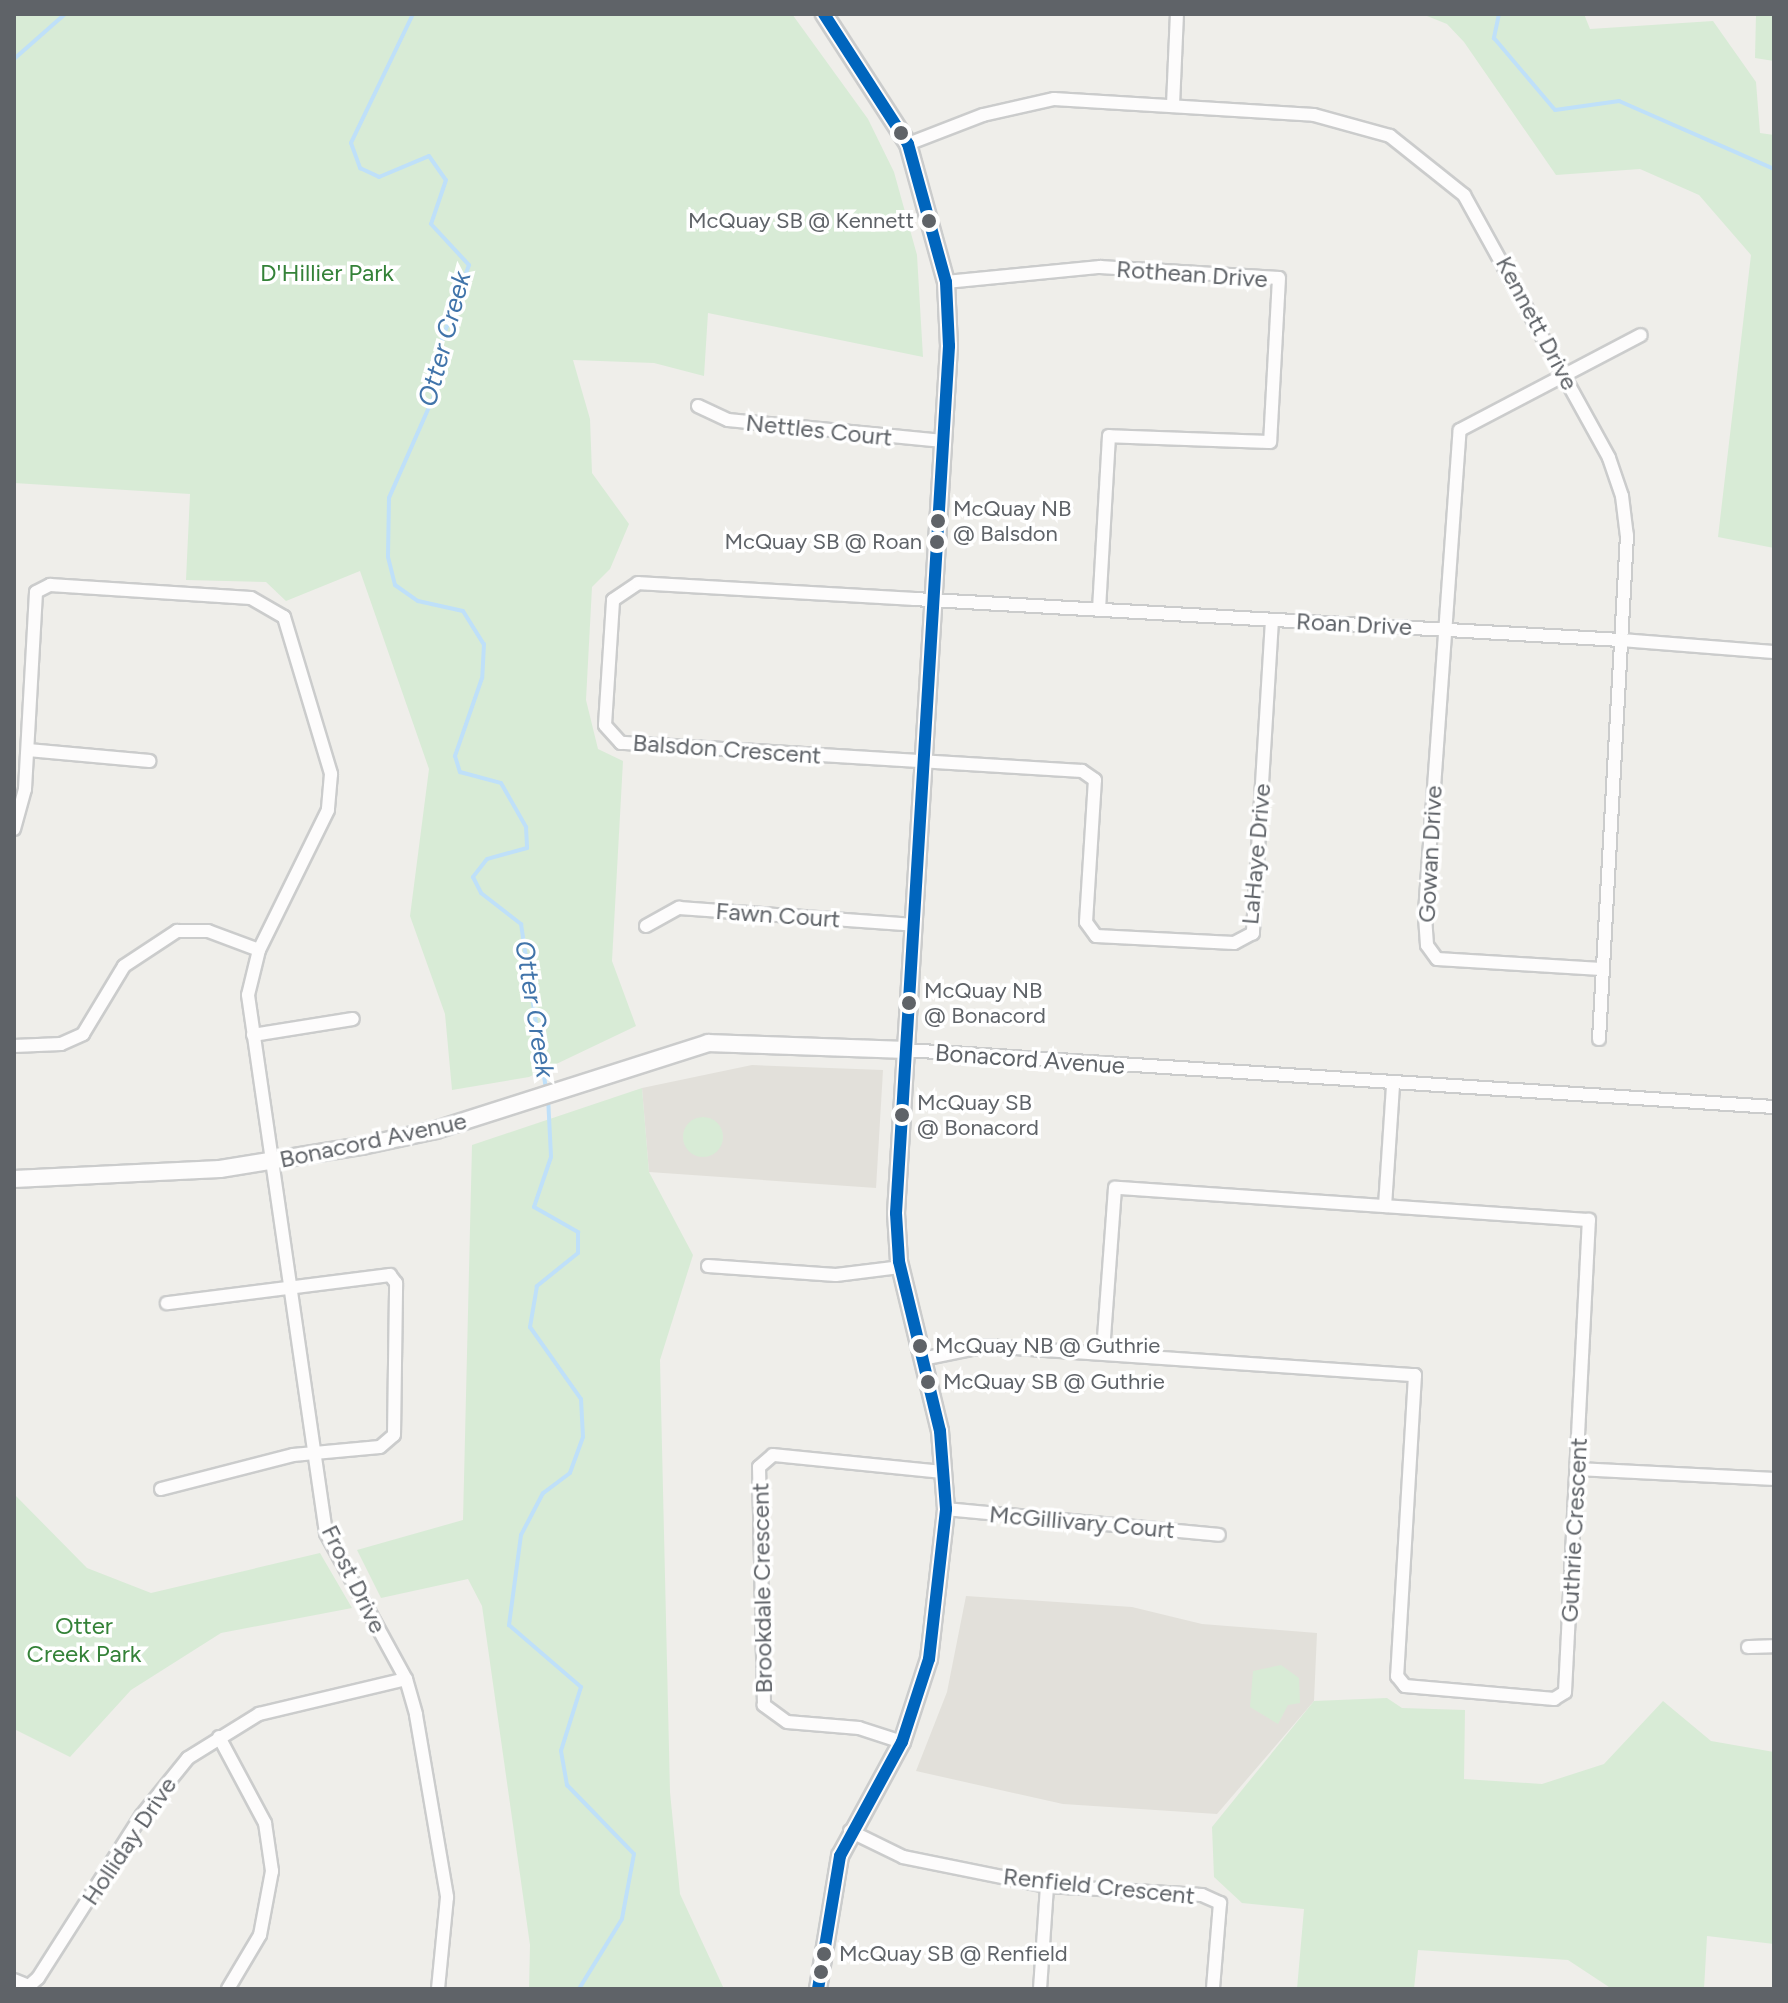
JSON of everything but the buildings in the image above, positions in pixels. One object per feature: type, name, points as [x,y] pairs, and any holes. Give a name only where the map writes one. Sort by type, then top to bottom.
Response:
[{"type":"street","points":[[818,1989],[828,1902],[850,1831],[902,1742],[937,1624],[946,1509],[944,1472],[927,1358],[900,1267],[896,1213],[943,441],[946,282],[908,144],[824,14]]},
{"type":"street","points":[[1173,105],[1177,14]]},
{"type":"street","name":"Kennett Drive","points":[[908,144],[1017,104],[1054,99],[1344,118],[1414,151],[1483,223],[1564,373],[1622,496],[1621,640],[1599,1039]]},
{"type":"street","name":"Rothean Drive","points":[[946,282],[1100,267],[1279,278],[1270,442],[1109,436],[1099,610]]},
{"type":"street","points":[[1443,629],[1460,430],[1641,335]]},
{"type":"street","name":"Nettles Court","points":[[698,406],[728,420],[943,441]]},
{"type":"street","name":"Balsdon Crescent","points":[[924,761],[621,743],[605,725],[613,600],[638,583],[933,600]]},
{"type":"street","name":"Frost Drive","points":[[28,750],[36,592],[50,585],[223,595],[274,607],[295,636],[331,774],[328,810],[259,950],[248,995],[269,1163],[326,1533],[406,1679],[447,1897],[438,1989]]},
{"type":"street","name":"Roan Drive","points":[[933,600],[1621,640],[1774,652]]},
{"type":"street","name":"LaHaye Drive","points":[[924,761],[1082,771],[1095,780],[1086,922],[1096,936],[1234,943],[1253,933],[1272,620]]},
{"type":"street","name":"Gowan Drive","points":[[1443,629],[1427,945],[1437,959],[1601,969]]},
{"type":"street","points":[[14,829],[28,750],[150,761]]},
{"type":"street","name":"Fawn Court","points":[[646,926],[679,908],[914,925]]},
{"type":"street","points":[[14,1046],[61,1044],[83,1034],[124,966],[177,931],[208,931],[259,950]]},
{"type":"street","points":[[253,1035],[353,1019]]},
{"type":"street","name":"Bonacord Avenue","points":[[14,1179],[269,1163],[519,1105],[708,1043],[906,1050],[1774,1107]]},
{"type":"street","points":[[1385,1206],[1393,1084]]},
{"type":"street","name":"Guthrie Crescent","points":[[927,1358],[986,1346],[1415,1375],[1397,1676],[1405,1686],[1554,1699],[1565,1692],[1589,1220],[1115,1188],[1103,1353]]},
{"type":"street","points":[[708,1266],[821,1275],[900,1267]]},
{"type":"street","points":[[161,1489],[312,1452],[380,1447],[394,1435],[396,1283],[376,1271],[167,1303]]},
{"type":"street","name":"Brookdale Crescent","points":[[902,1742],[859,1728],[787,1722],[764,1705],[759,1467],[773,1455],[944,1472]]},
{"type":"street","points":[[1578,1469],[1774,1479]]},
{"type":"street","name":"McGillivary Court","points":[[946,1509],[1219,1535]]},
{"type":"street","points":[[1748,1647],[1774,1646]]},
{"type":"street","name":"Holliday Drive","points":[[14,1980],[29,1986],[38,1978],[164,1783],[219,1737],[259,1714],[406,1679]]},
{"type":"street","points":[[219,1737],[265,1823],[272,1871],[260,1935],[228,1989]]},
{"type":"street","name":"Renfield Crescent","points":[[850,1831],[903,1857],[1047,1886],[1202,1895],[1220,1903],[1213,1989]]},
{"type":"street","points":[[1040,1989],[1047,1886]]},
{"type":"shaded area","points":[[752,1065],[883,1070],[876,1188],[649,1172],[642,1088]]},
{"type":"shaded area","points":[[966,1596],[1132,1607],[1202,1624],[1317,1633],[1314,1701],[1217,1814],[1063,1804],[916,1771],[947,1692]]},
{"type":"green space","name":"D'Hillier Park","points":[[14,14],[792,14],[868,119],[894,172],[917,255],[923,357],[708,313],[704,376],[654,363],[573,360],[590,419],[592,473],[629,524],[610,569],[592,587],[586,700],[598,749],[623,761],[612,961],[636,1026],[529,1077],[452,1090],[445,1014],[410,916],[429,769],[360,571],[286,601],[266,582],[186,580],[190,494],[14,483]]},
{"type":"green space","points":[[1422,14],[1584,14],[1590,29],[1713,21],[1756,82],[1760,133],[1774,135],[1774,548],[1718,537],[1751,255],[1699,195],[1640,169],[1556,175],[1464,42],[1447,24]]},
{"type":"green space","points":[[1756,14],[1774,14],[1774,61],[1755,58]]},
{"type":"green space","points":[[642,1088],[649,1172],[693,1255],[660,1360],[670,1792],[680,1894],[724,1989],[529,1989],[530,1945],[482,1606],[468,1579],[381,1598],[357,1550],[463,1520],[472,1145]]},
{"type":"green space","points":[[703,1117],[717,1123],[723,1137],[717,1151],[703,1157],[689,1151],[683,1137],[689,1123]]},
{"type":"green space","name":"Otter Creek Park","points":[[14,1494],[87,1568],[151,1593],[320,1553],[352,1608],[221,1633],[131,1690],[70,1757],[14,1729]]},
{"type":"green space","points":[[1281,1665],[1299,1678],[1300,1703],[1288,1705],[1278,1724],[1250,1707],[1253,1671]]},
{"type":"green space","points":[[1387,1698],[1402,1708],[1465,1710],[1464,1779],[1542,1784],[1604,1764],[1663,1701],[1711,1741],[1774,1752],[1774,1944],[1707,1936],[1704,1989],[1612,1989],[1568,1960],[1418,1950],[1414,1989],[1297,1989],[1304,1909],[1242,1903],[1214,1877],[1212,1827],[1314,1701]]},
{"type":"waterway","points":[[14,59],[65,14]]},
{"type":"waterway","name":"Otter Creek","points":[[413,14],[351,143],[360,168],[379,177],[429,156],[446,180],[431,224],[469,265],[442,340],[437,389],[389,498],[388,557],[395,585],[418,601],[463,611],[484,644],[482,678],[455,756],[460,772],[501,783],[526,827],[527,848],[487,859],[473,877],[481,893],[521,924],[546,1089]]},
{"type":"waterway","points":[[1499,14],[1494,38],[1555,110],[1619,101],[1774,169]]},
{"type":"waterway","name":"Otter Creek","points":[[548,1097],[551,1157],[534,1207],[578,1232],[578,1253],[537,1286],[530,1327],[581,1399],[583,1437],[570,1473],[543,1493],[521,1535],[509,1625],[581,1687],[561,1751],[567,1785],[634,1854],[622,1919],[579,1989]]},
{"type":"transit line","points":[[818,1989],[840,1856],[902,1742],[929,1659],[946,1509],[940,1431],[899,1261],[896,1213],[949,346],[946,282],[908,144],[824,14]]},
{"type":"place","name":"McQuay SB @ Kennett","points":[[929,221]]},
{"type":"place","name":"McQuay NB @ Balsdon","points":[[938,521]]},
{"type":"place","name":"McQuay SB @ Roan","points":[[937,542]]},
{"type":"place","name":"McQuay NB @ Bonacord","points":[[909,1003]]},
{"type":"place","name":"McQuay SB @ Bonacord","points":[[902,1115]]},
{"type":"place","name":"McQuay NB @ Guthrie","points":[[920,1346]]},
{"type":"place","name":"McQuay SB @ Guthrie","points":[[928,1382]]},
{"type":"place","name":"McQuay SB @ Renfield","points":[[824,1954]]}]
